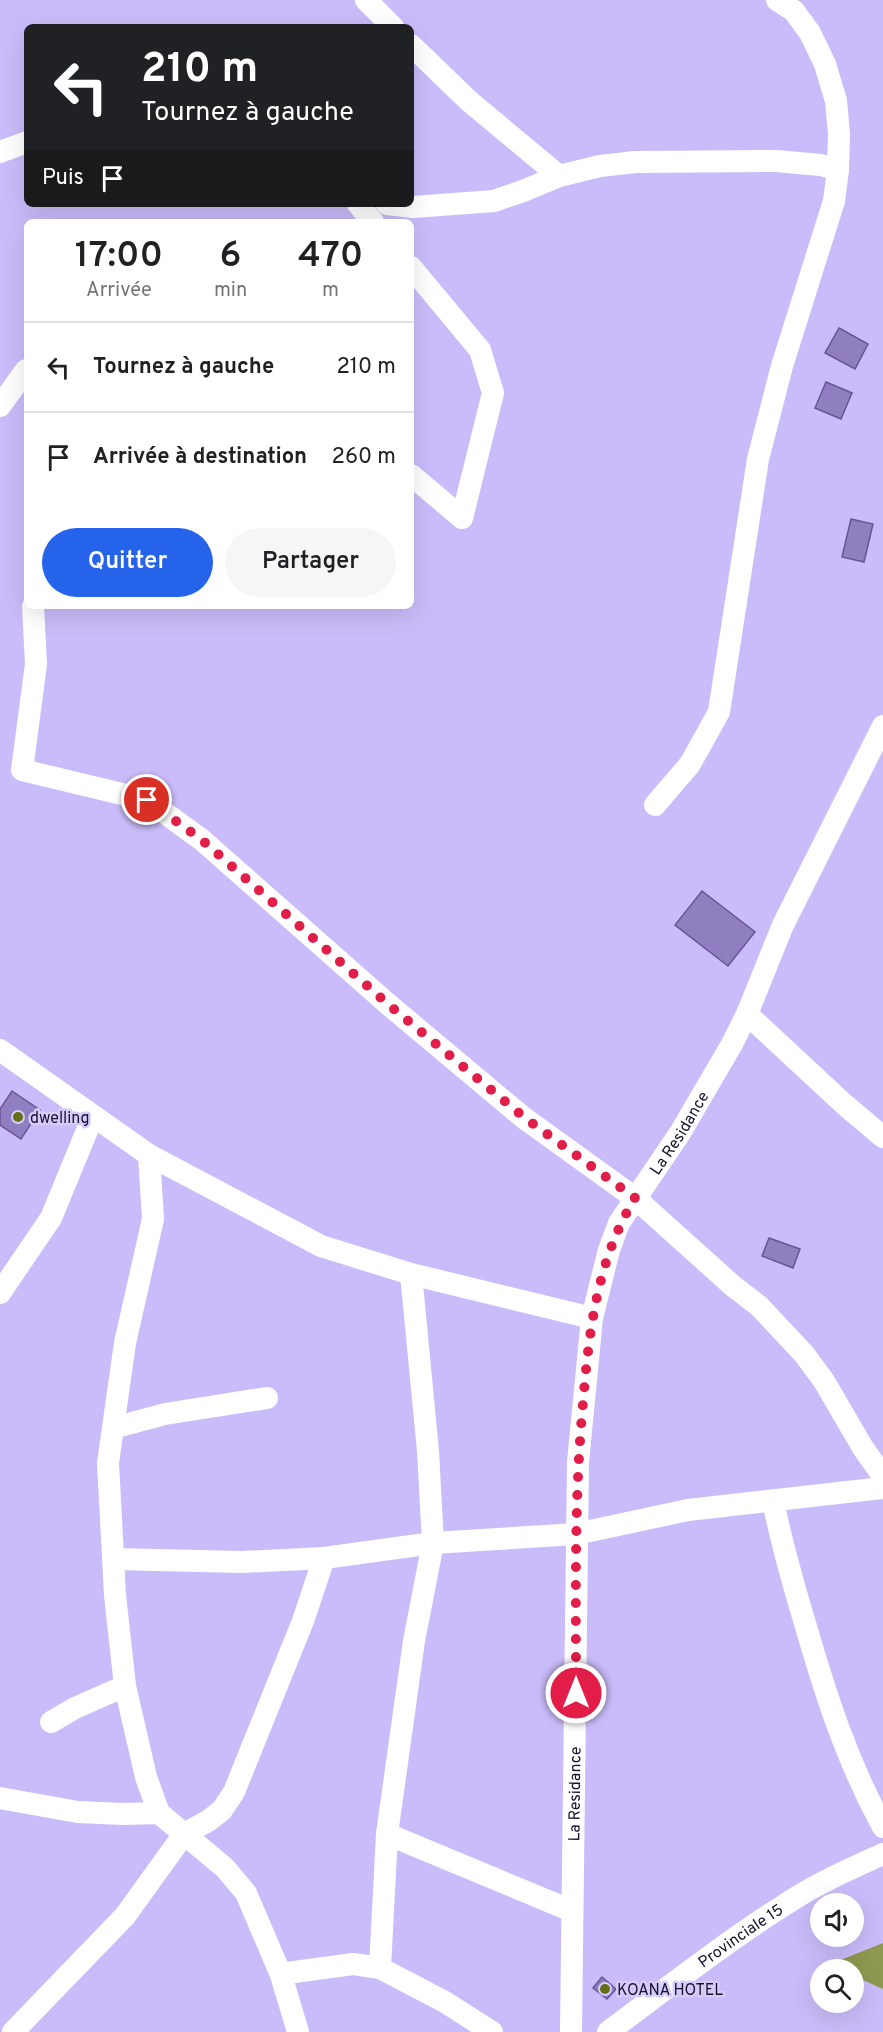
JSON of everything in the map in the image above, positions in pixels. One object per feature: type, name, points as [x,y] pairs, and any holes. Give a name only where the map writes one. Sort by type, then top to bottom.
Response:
[{"type":"street","points":[[366,0],[390,24]]},
{"type":"street","points":[[655,805],[690,764],[719,712],[758,459],[782,366],[834,201],[839,134],[836,101],[825,63],[805,26],[794,11],[777,0]]},
{"type":"street","points":[[414,48],[469,101],[559,176]]},
{"type":"street","points":[[0,152],[24,142]]},
{"type":"street","points":[[414,207],[494,201],[523,192],[559,176],[600,166],[635,162],[776,161],[812,164],[838,170]]},
{"type":"street","points":[[360,207],[370,219]]},
{"type":"street","points":[[414,271],[480,350],[493,393],[462,518],[414,478]]},
{"type":"street","points":[[0,382],[24,371]]},
{"type":"street","points":[[0,406],[24,373]]},
{"type":"street","points":[[33,609],[36,664],[22,770],[147,800],[202,840],[389,1005],[525,1118],[635,1198],[759,1306],[804,1354],[824,1381],[863,1448],[883,1476]]},
{"type":"street","name":"La Residance","points":[[571,2032],[578,1462],[592,1318],[609,1250],[620,1223],[680,1132],[747,1014],[783,925],[883,726]]},
{"type":"street","points":[[747,1014],[844,1105],[883,1137]]},
{"type":"street","points":[[0,1050],[149,1155],[321,1246],[411,1274],[592,1318]]},
{"type":"street","points":[[0,1293],[51,1218],[93,1116]]},
{"type":"street","points":[[149,1155],[153,1219],[125,1343],[108,1463],[113,1559],[125,1686],[146,1777],[159,1812],[225,1868],[246,1893],[281,1976],[298,2032]]},
{"type":"street","points":[[380,1968],[387,1834],[414,1641],[433,1543],[428,1451],[411,1274]]},
{"type":"street","points":[[113,1428],[165,1414],[267,1398]]},
{"type":"street","points":[[113,1559],[242,1562],[324,1558],[433,1543],[576,1534],[688,1510],[883,1488]]},
{"type":"street","points":[[773,1501],[782,1545],[831,1711],[851,1761],[883,1827]]},
{"type":"street","points":[[13,2032],[125,1916],[184,1834],[208,1821],[222,1810],[234,1792],[299,1631],[324,1558]]},
{"type":"street","points":[[51,1722],[75,1708],[125,1686]]},
{"type":"street","points":[[0,1798],[78,1812],[123,1814],[159,1812]]},
{"type":"street","points":[[387,1834],[572,1911]]},
{"type":"street","name":"Provinciale 15","points":[[608,2032],[787,1903],[847,1870],[883,1854]]},
{"type":"street","points":[[281,1976],[287,1973],[353,1964],[380,1968],[445,2002],[492,2032]]},
{"type":"green space","points":[[883,1943],[883,1989],[864,1980],[864,1959],[843,1959]]},
{"type":"building","points":[[839,328],[868,344],[855,369],[825,353]]},
{"type":"building","points":[[826,382],[852,393],[841,419],[815,408]]},
{"type":"building","points":[[851,519],[873,524],[864,562],[842,557]]},
{"type":"building","points":[[702,891],[755,932],[728,966],[675,925]]},
{"type":"building","name":"dwelling","points":[[12,1091],[40,1110],[21,1139],[0,1125],[0,1109]]},
{"type":"building","points":[[769,1238],[800,1249],[793,1268],[762,1256]]},
{"type":"building","name":"KOANA HOTEL","points":[[602,1977],[616,1989],[607,1999],[593,1988]]},
{"type":"place","name":"dwelling","points":[[18,1117]]},
{"type":"place","name":"KOANA HOTEL","points":[[605,1989]]},
{"type":"route","points":[[147,800],[202,840],[389,1005],[525,1118],[635,1198],[620,1223],[609,1250],[592,1318],[578,1462],[576,1693]]}]
